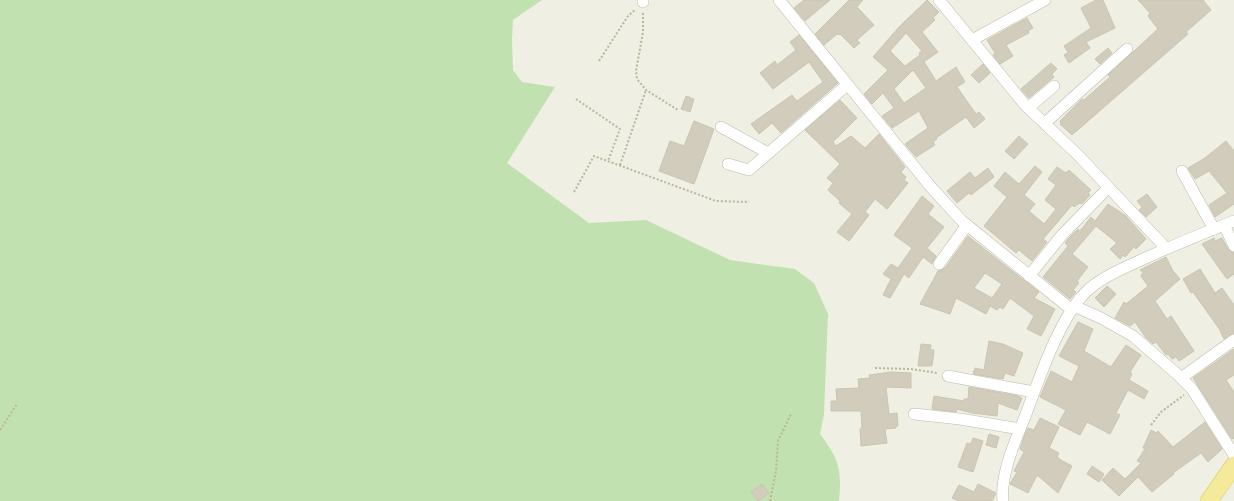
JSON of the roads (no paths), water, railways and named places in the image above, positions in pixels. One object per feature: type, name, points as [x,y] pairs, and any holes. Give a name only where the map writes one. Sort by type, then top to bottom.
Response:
[{"type":"main road","points":[[1209,501],[1234,465]]},
{"type":"street","points":[[779,0],[930,186],[967,225],[1029,276],[1073,308],[1101,318],[1133,336],[1192,389],[1234,455]]},
{"type":"street","points":[[939,0],[1028,108],[1078,155],[1166,248]]},
{"type":"street","points":[[972,40],[1045,0]]},
{"type":"street","points":[[1045,123],[1127,49]]},
{"type":"street","points":[[728,164],[749,170],[847,85]]},
{"type":"street","points":[[1028,108],[1054,86]]},
{"type":"street","points":[[721,127],[768,153]]},
{"type":"street","points":[[1182,171],[1224,225],[1234,246]]},
{"type":"street","points":[[1029,276],[1062,235],[1108,188]]},
{"type":"street","points":[[939,264],[967,225]]},
{"type":"street","points":[[1003,501],[1004,476],[1020,429],[1049,356],[1073,308],[1090,289],[1104,278],[1166,248],[1224,225]]},
{"type":"street","points":[[1181,378],[1234,340]]},
{"type":"street","points":[[948,376],[1034,392]]},
{"type":"street","points":[[914,414],[960,419],[1020,429]]}]
